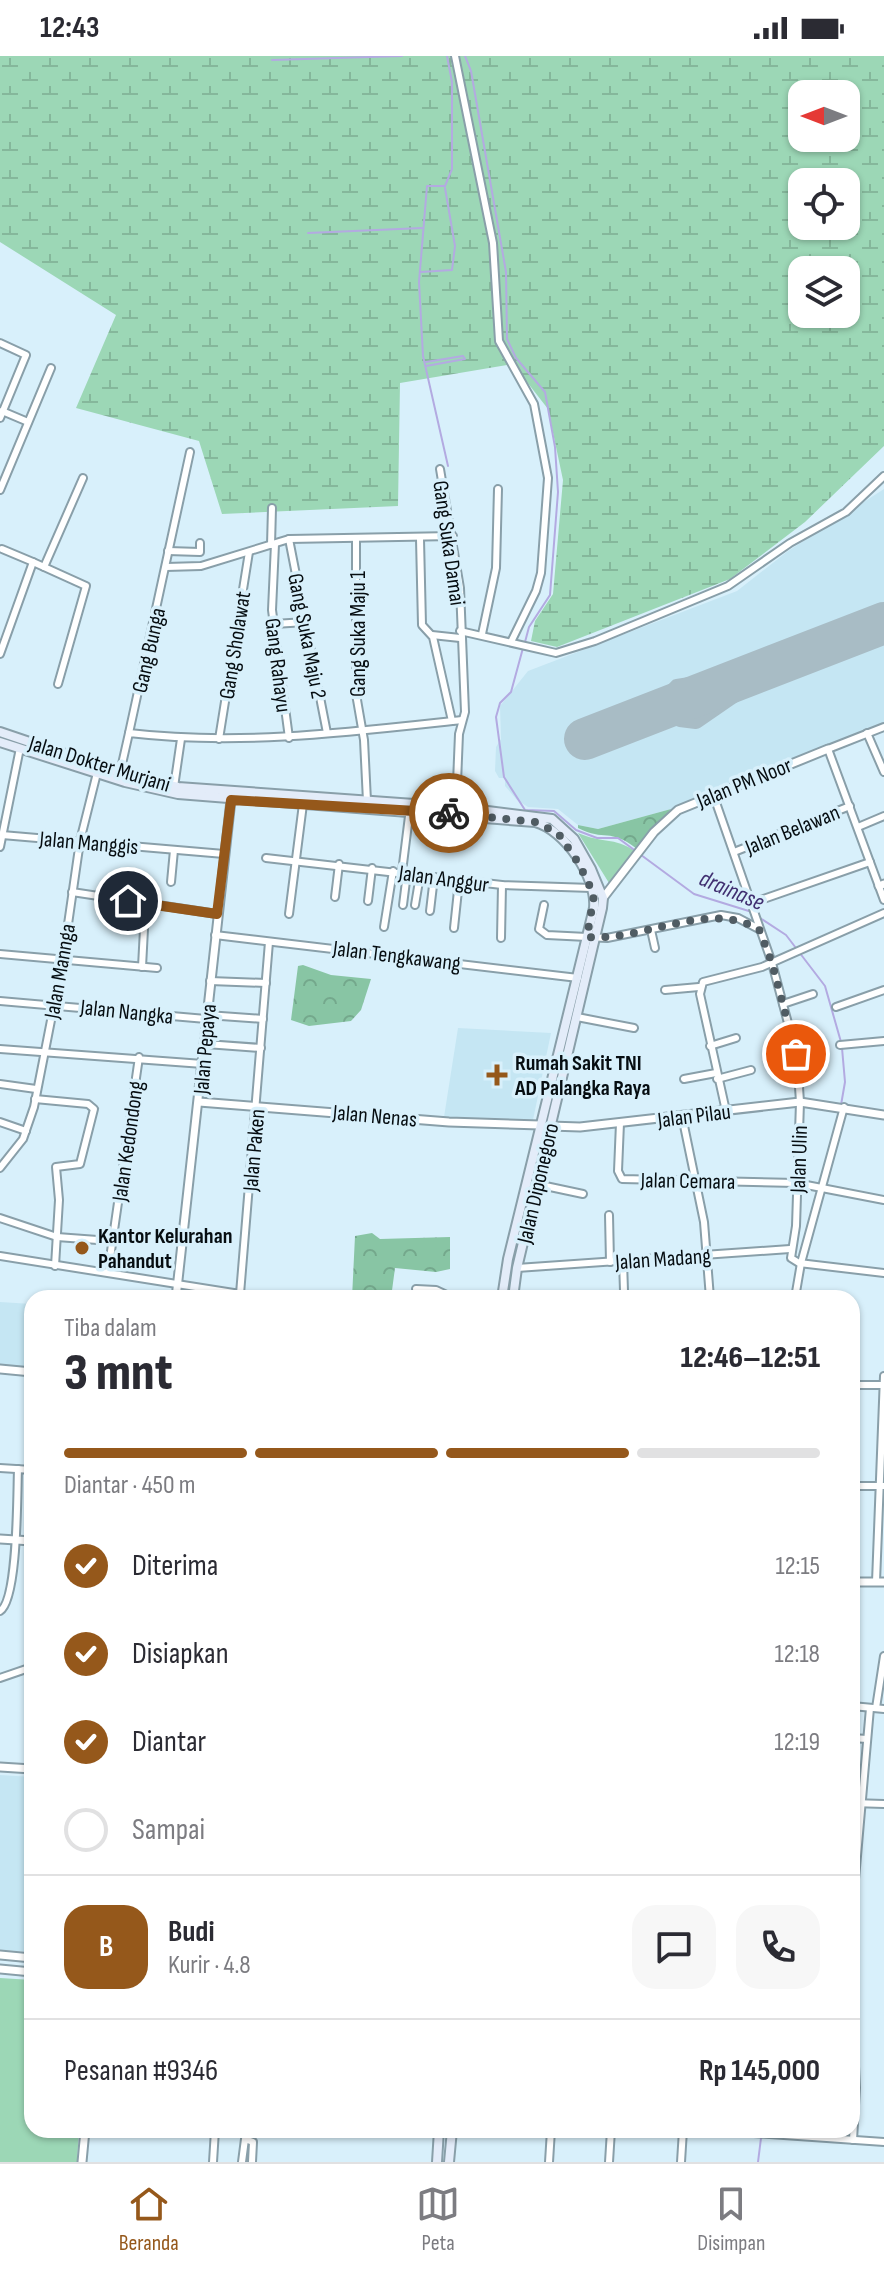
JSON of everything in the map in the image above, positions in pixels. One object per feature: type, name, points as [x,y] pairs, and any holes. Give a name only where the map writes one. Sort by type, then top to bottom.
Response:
[{"type":"main road","name":"Jalan Dokter Murjani","points":[[0,736],[157,791],[231,800],[303,804],[367,801],[410,808],[456,807],[495,814]]},
{"type":"main road","name":"Jalan Dokter Murjani","points":[[0,736],[20,748],[174,787],[536,819],[558,833],[595,884]]},
{"type":"main road","name":"Jalan Diponegoro","points":[[503,1290],[540,1125],[578,978],[603,898],[595,884]]},
{"type":"main road","name":"Jalan Diponegoro","points":[[514,1290],[536,1184],[577,1017],[592,938],[595,884]]},
{"type":"main road","name":"Jalan Nenas","points":[[540,1125],[550,1126]]},
{"type":"main road","points":[[437,2162],[438,2138]]},
{"type":"main road","points":[[449,2162],[451,2138]]},
{"type":"street","points":[[455,56],[493,243],[499,341],[534,404],[548,478],[541,573],[529,608],[511,642]]},
{"type":"street","points":[[0,343],[24,353],[1,413],[28,422]]},
{"type":"street","points":[[0,490],[51,368]]},
{"type":"street","name":"Gang Bunga","points":[[120,773],[190,452]]},
{"type":"street","name":"Gang Suka Damai","points":[[440,469],[460,588],[465,700],[456,807]]},
{"type":"street","points":[[432,635],[482,634],[564,652],[718,591],[790,543],[846,512],[884,476]]},
{"type":"street","points":[[44,567],[83,478]]},
{"type":"street","name":"Gang Suka Damai","points":[[482,634],[496,568],[498,489]]},
{"type":"street","name":"Gang Rahayu","points":[[272,508],[274,624],[289,738]]},
{"type":"street","points":[[166,567],[201,566],[289,539],[453,536]]},
{"type":"street","name":"Gang Suka Maju 2","points":[[289,539],[327,733]]},
{"type":"street","name":"Gang Suka Maju 1","points":[[356,539],[356,694],[367,801]]},
{"type":"street","points":[[420,539],[422,625],[432,635],[452,721]]},
{"type":"street","points":[[168,551],[200,552],[200,543]]},
{"type":"street","points":[[2,549],[86,586],[58,684]]},
{"type":"street","name":"Gang Sholawat","points":[[219,739],[249,552]]},
{"type":"street","points":[[0,654],[33,562]]},
{"type":"street","points":[[274,624],[306,622]]},
{"type":"street","points":[[129,733],[181,739],[289,738],[462,720]]},
{"type":"street","points":[[884,727],[828,749],[870,862],[882,885],[884,900]]},
{"type":"street","points":[[867,733],[884,772]]},
{"type":"street","points":[[174,787],[181,739]]},
{"type":"street","points":[[0,847],[20,748]]},
{"type":"street","name":"Jalan PM Noor","points":[[603,898],[643,846],[678,810],[828,749]]},
{"type":"street","name":"Jalan Mannga","points":[[1,1165],[26,1131],[35,1099],[63,959],[80,841],[98,769]]},
{"type":"street","name":"Jalan Ulin","points":[[713,794],[772,963],[796,1054],[800,1102],[796,1226],[790,1249]]},
{"type":"street","name":"Jalan Pepaya","points":[[177,1290],[231,800]]},
{"type":"street","points":[[289,914],[303,804]]},
{"type":"street","name":"Jalan Belawan","points":[[734,852],[850,806]]},
{"type":"street","points":[[403,905],[410,808]]},
{"type":"street","points":[[858,827],[884,816]]},
{"type":"street","name":"Jalan Manggis","points":[[2,835],[224,854]]},
{"type":"street","points":[[171,882],[174,850]]},
{"type":"street","name":"Jalan Anggur","points":[[266,858],[502,885],[595,884]]},
{"type":"street","points":[[752,903],[870,862]]},
{"type":"street","points":[[335,897],[339,864]]},
{"type":"street","points":[[368,901],[372,868]]},
{"type":"street","points":[[384,927],[393,871]]},
{"type":"street","points":[[415,905],[420,875]]},
{"type":"street","points":[[430,911],[434,877]]},
{"type":"street","points":[[454,928],[459,881]]},
{"type":"street","points":[[501,938],[502,885]]},
{"type":"street","points":[[72,892],[217,914]]},
{"type":"street","points":[[544,905],[539,929],[542,933],[592,938],[651,930],[721,915],[738,918],[759,929]]},
{"type":"street","points":[[665,990],[699,987],[708,979],[772,963],[884,913]]},
{"type":"street","points":[[142,967],[144,929]]},
{"type":"street","points":[[651,930],[655,948]]},
{"type":"street","name":"Jalan Tengkawang","points":[[215,935],[578,978]]},
{"type":"street","name":"Jalan Paken","points":[[241,1290],[269,942]]},
{"type":"street","points":[[0,954],[157,968]]},
{"type":"street","points":[[210,981],[266,983]]},
{"type":"street","points":[[699,987],[726,1111]]},
{"type":"street","points":[[836,1007],[884,990]]},
{"type":"street","points":[[783,1004],[813,994]]},
{"type":"street","name":"Jalan Nangka","points":[[0,1001],[263,1019]]},
{"type":"street","points":[[577,1017],[634,1028]]},
{"type":"street","points":[[710,1046],[736,1038]]},
{"type":"street","points":[[840,1045],[884,1041]]},
{"type":"street","points":[[206,1044],[261,1048]]},
{"type":"street","points":[[0,1049],[203,1064]]},
{"type":"street","points":[[771,1062],[796,1054]]},
{"type":"street","name":"Jalan Kedondong","points":[[108,1272],[139,1057]]},
{"type":"street","points":[[684,1079],[751,1070]]},
{"type":"street","points":[[0,1084],[36,1089]]},
{"type":"street","points":[[35,1099],[88,1104],[94,1109],[80,1164],[56,1167],[55,1266]]},
{"type":"street","name":"Jalan Nenas","points":[[199,1102],[540,1125]]},
{"type":"street","name":"Jalan Pilau","points":[[550,1126],[620,1123],[800,1102],[884,1115]]},
{"type":"street","points":[[795,1290],[797,1262],[843,1107]]},
{"type":"street","points":[[682,1116],[708,1255],[710,1290]]},
{"type":"street","points":[[0,1122],[26,1131]]},
{"type":"street","name":"Jalan Cemara","points":[[620,1123],[620,1178],[796,1183],[884,1200]]},
{"type":"street","points":[[536,1184],[583,1194]]},
{"type":"street","points":[[609,1215],[610,1262]]},
{"type":"street","points":[[0,1218],[57,1237],[111,1241]]},
{"type":"street","points":[[790,1249],[797,1262]]},
{"type":"street","name":"Jalan Madang","points":[[517,1268],[790,1249]]},
{"type":"street","name":"Jalan Paken","points":[[0,1256],[218,1290]]},
{"type":"street","points":[[623,1261],[624,1290]]},
{"type":"street","points":[[797,1262],[884,1273]]},
{"type":"street","points":[[416,1289],[436,1290]]},
{"type":"street","points":[[0,1369],[24,1371]]},
{"type":"street","points":[[880,1582],[884,1376]]},
{"type":"street","points":[[860,1385],[884,1385]]},
{"type":"street","points":[[0,1468],[24,1469]]},
{"type":"street","points":[[0,1611],[9,1595],[18,1469]]},
{"type":"street","points":[[860,1486],[882,1486]]},
{"type":"street","points":[[0,1539],[24,1541]]},
{"type":"street","points":[[860,1826],[867,1739],[877,1708],[884,1659]]},
{"type":"street","points":[[0,1678],[24,1670]]},
{"type":"street","points":[[860,1739],[867,1739]]},
{"type":"street","points":[[0,1767],[24,1768]]},
{"type":"street","points":[[862,1804],[884,1804]]},
{"type":"street","points":[[0,1955],[24,1957]]},
{"type":"street","points":[[0,1969],[24,1971]]},
{"type":"street","points":[[82,2162],[84,2138]]},
{"type":"street","points":[[213,2162],[214,2138]]},
{"type":"street","points":[[549,2162],[550,2138]]},
{"type":"street","points":[[609,2162],[610,2138]]},
{"type":"street","points":[[681,2162],[682,2138]]},
{"type":"street","points":[[829,2138],[884,2142]]},
{"type":"street","points":[[242,2162],[245,2139],[253,2142],[252,2162]]},
{"type":"shaded area","points":[[884,489],[884,724],[671,809],[598,829],[578,825],[558,809],[528,807],[505,786],[505,778],[499,778],[495,771],[496,747],[501,739],[500,706],[528,671],[737,591],[788,551]]},
{"type":"shaded area","name":"Rumah Sakit TNI AD Palangka Raya","points":[[458,1028],[551,1033],[533,1120],[444,1117]]},
{"type":"shaded area","points":[[0,1302],[24,1304],[24,1368],[0,1367]]},
{"type":"shaded area","points":[[0,1775],[24,1776],[24,1952],[0,1950]]},
{"type":"green space","points":[[0,56],[884,56],[884,446],[805,522],[730,579],[557,647],[531,641],[535,621],[553,594],[563,480],[548,409],[513,364],[400,383],[398,506],[222,514],[199,441],[76,408],[116,315],[0,242]]},
{"type":"green space","points":[[671,809],[637,849],[620,838],[578,828],[578,825],[598,829]]},
{"type":"green space","points":[[578,833],[621,844],[637,852],[609,883]]},
{"type":"green space","points":[[298,966],[331,975],[371,979],[361,1010],[351,1021],[309,1026],[291,1020]]},
{"type":"green space","points":[[372,1233],[380,1239],[450,1237],[450,1269],[436,1272],[395,1268],[392,1290],[352,1290],[355,1236]]},
{"type":"green space","points":[[0,1978],[24,1980],[24,2138],[78,2138],[77,2162],[0,2162]]},
{"type":"waterway","points":[[272,60],[402,56]]},
{"type":"waterway","points":[[447,56],[452,82],[452,169],[445,186],[427,186],[419,282],[423,356],[448,466]]},
{"type":"waterway","points":[[465,56],[471,71],[506,272],[507,339],[516,358],[545,392],[555,447],[558,492],[550,595],[529,627],[525,642]]},
{"type":"waterway","points":[[421,272],[452,270],[455,246],[445,188]]},
{"type":"waterway","points":[[308,233],[422,228]]},
{"type":"waterway","points":[[426,362],[463,356],[465,359],[426,366]]},
{"type":"waterway","name":"drainase","points":[[523,648],[511,692],[500,703],[496,717],[504,777],[525,810],[554,811],[576,830],[597,838],[618,838],[694,894],[752,912]]},
{"type":"waterway","name":"drainase","points":[[760,918],[786,935],[825,986],[841,1042]]},
{"type":"waterway","name":"drainase","points":[[841,1105],[845,1082],[842,1048]]},
{"type":"waterway","name":"drainase","points":[[793,1290],[795,1281]]},
{"type":"waterway","points":[[758,2162],[761,2138]]},
{"type":"taxiway","points":[[704,693],[690,685],[677,687],[669,696],[673,711],[680,719],[696,721],[777,665]]},
{"type":"runway","points":[[585,739],[884,623]]},
{"type":"way so far","points":[[449,813],[535,822],[548,825],[558,833],[579,864],[594,895],[587,937],[628,935],[721,915],[738,918],[759,929],[772,963],[796,1054]]},
{"type":"place","name":"Rumah Sakit TNI AD Palangka Raya","points":[[497,1075]]},
{"type":"place","name":"Kantor Kelurahan Pahandut","points":[[82,1248]]},
{"type":"route","points":[[128,901],[217,914],[231,800],[449,813]]}]
